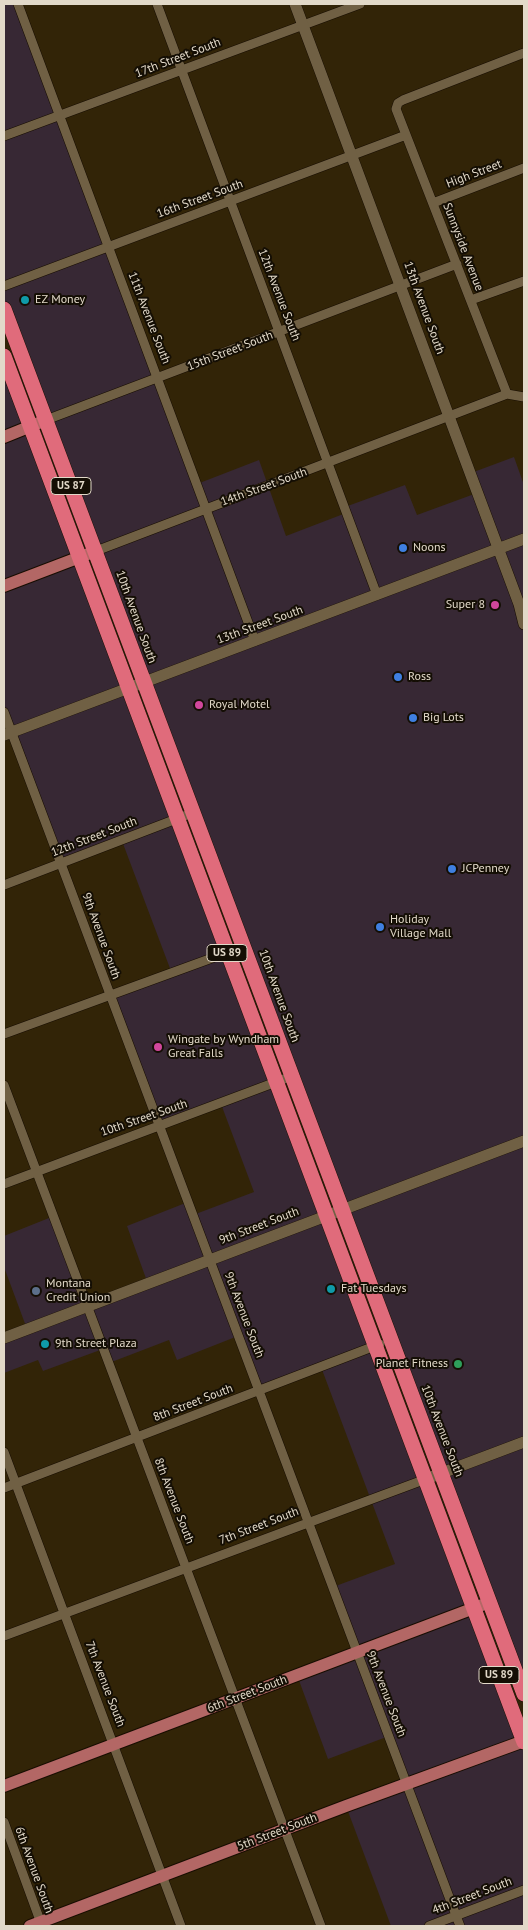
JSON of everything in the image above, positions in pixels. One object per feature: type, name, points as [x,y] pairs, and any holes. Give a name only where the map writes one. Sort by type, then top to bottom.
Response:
[{"type":"highway","name":"10th Avenue South","points":[[4,308],[292,1076],[376,1345],[524,1741]]},
{"type":"highway","name":"10th Avenue South","points":[[4,356],[276,1083],[391,1340],[524,1694]]},
{"type":"main road","name":"15th Street South","points":[[4,437],[46,420]]},
{"type":"main road","name":"14th Street South","points":[[4,586],[96,551]]},
{"type":"main road","name":"6th Street South","points":[[4,1786],[490,1602]]},
{"type":"main road","name":"5th Street South","points":[[37,1925],[284,1830],[524,1741]]},
{"type":"street","name":"11th Avenue South","points":[[18,4],[256,641]]},
{"type":"street","name":"12th Avenue South","points":[[157,4],[376,595]]},
{"type":"street","name":"13th Avenue South","points":[[295,4],[499,549],[519,604],[524,624]]},
{"type":"street","name":"17th Street South","points":[[4,136],[360,4]]},
{"type":"street","name":"Sunnyside Avenue","points":[[507,394],[396,109],[398,103],[403,100],[524,53]]},
{"type":"street","name":"16th Street South","points":[[4,286],[406,135]]},
{"type":"street","name":"High Street","points":[[432,203],[524,168]]},
{"type":"street","name":"15th Street South","points":[[46,420],[457,264]]},
{"type":"street","points":[[471,300],[524,281]]},
{"type":"street","points":[[507,394],[524,397]]},
{"type":"street","name":"14th Street South","points":[[96,551],[507,394]]},
{"type":"street","name":"13th Street South","points":[[8,733],[524,539]]},
{"type":"street","name":"9th Avenue South","points":[[4,712],[8,733],[60,864],[460,1926]]},
{"type":"street","name":"12th Street South","points":[[4,884],[192,813]]},
{"type":"street","points":[[4,1034],[244,946]]},
{"type":"street","name":"10th Street South","points":[[4,1184],[292,1076]]},
{"type":"street","name":"8th Avenue South","points":[[4,1085],[320,1926]]},
{"type":"street","name":"9th Street South","points":[[4,1338],[524,1141]]},
{"type":"street","name":"8th Street South","points":[[4,1488],[391,1340]]},
{"type":"street","name":"7th Street South","points":[[4,1636],[524,1442]]},
{"type":"street","name":"7th Avenue South","points":[[4,1452],[181,1926]]},
{"type":"street","name":"6th Avenue South","points":[[4,1822],[37,1925]]},
{"type":"street","name":"4th Street South","points":[[428,1926],[524,1890]]},
{"type":"shaded area","points":[[4,4],[18,4],[197,484],[259,460],[286,536],[346,513],[345,507],[405,485],[417,515],[477,493],[471,473],[514,457],[524,485],[524,1694],[4,309]]},
{"type":"shaded area","points":[[4,356],[524,1742],[524,1926],[391,1926],[346,1806],[406,1782],[389,1736],[328,1759],[297,1675],[357,1653],[333,1587],[395,1564],[321,1367],[259,1390],[238,1336],[177,1360],[169,1340],[109,1363],[103,1349],[43,1371],[38,1360],[4,1373],[4,1338],[27,1329],[4,1267],[4,1236],[54,1216],[87,1306],[148,1284],[127,1226],[188,1202],[193,1215],[254,1192],[221,1104],[158,1127],[109,995],[171,971],[122,841],[60,863],[4,712]]},
{"type":"place","name":"EZ Money","points":[[25,300]]},
{"type":"place","name":"Noons","points":[[403,548]]},
{"type":"place","name":"Super 8","points":[[495,605]]},
{"type":"place","name":"Ross","points":[[398,677]]},
{"type":"place","name":"Royal Motel","points":[[199,705]]},
{"type":"place","name":"Big Lots","points":[[413,718]]},
{"type":"place","name":"JCPenney","points":[[452,869]]},
{"type":"place","name":"Holiday Village Mall","points":[[380,927]]},
{"type":"place","name":"Wingate by Wyndham Great Falls","points":[[158,1047]]},
{"type":"place","name":"Fat Tuesdays","points":[[331,1289]]},
{"type":"place","name":"Montana Credit Union","points":[[36,1291]]},
{"type":"place","name":"9th Street Plaza","points":[[45,1344]]},
{"type":"place","name":"Planet Fitness","points":[[458,1364]]}]
